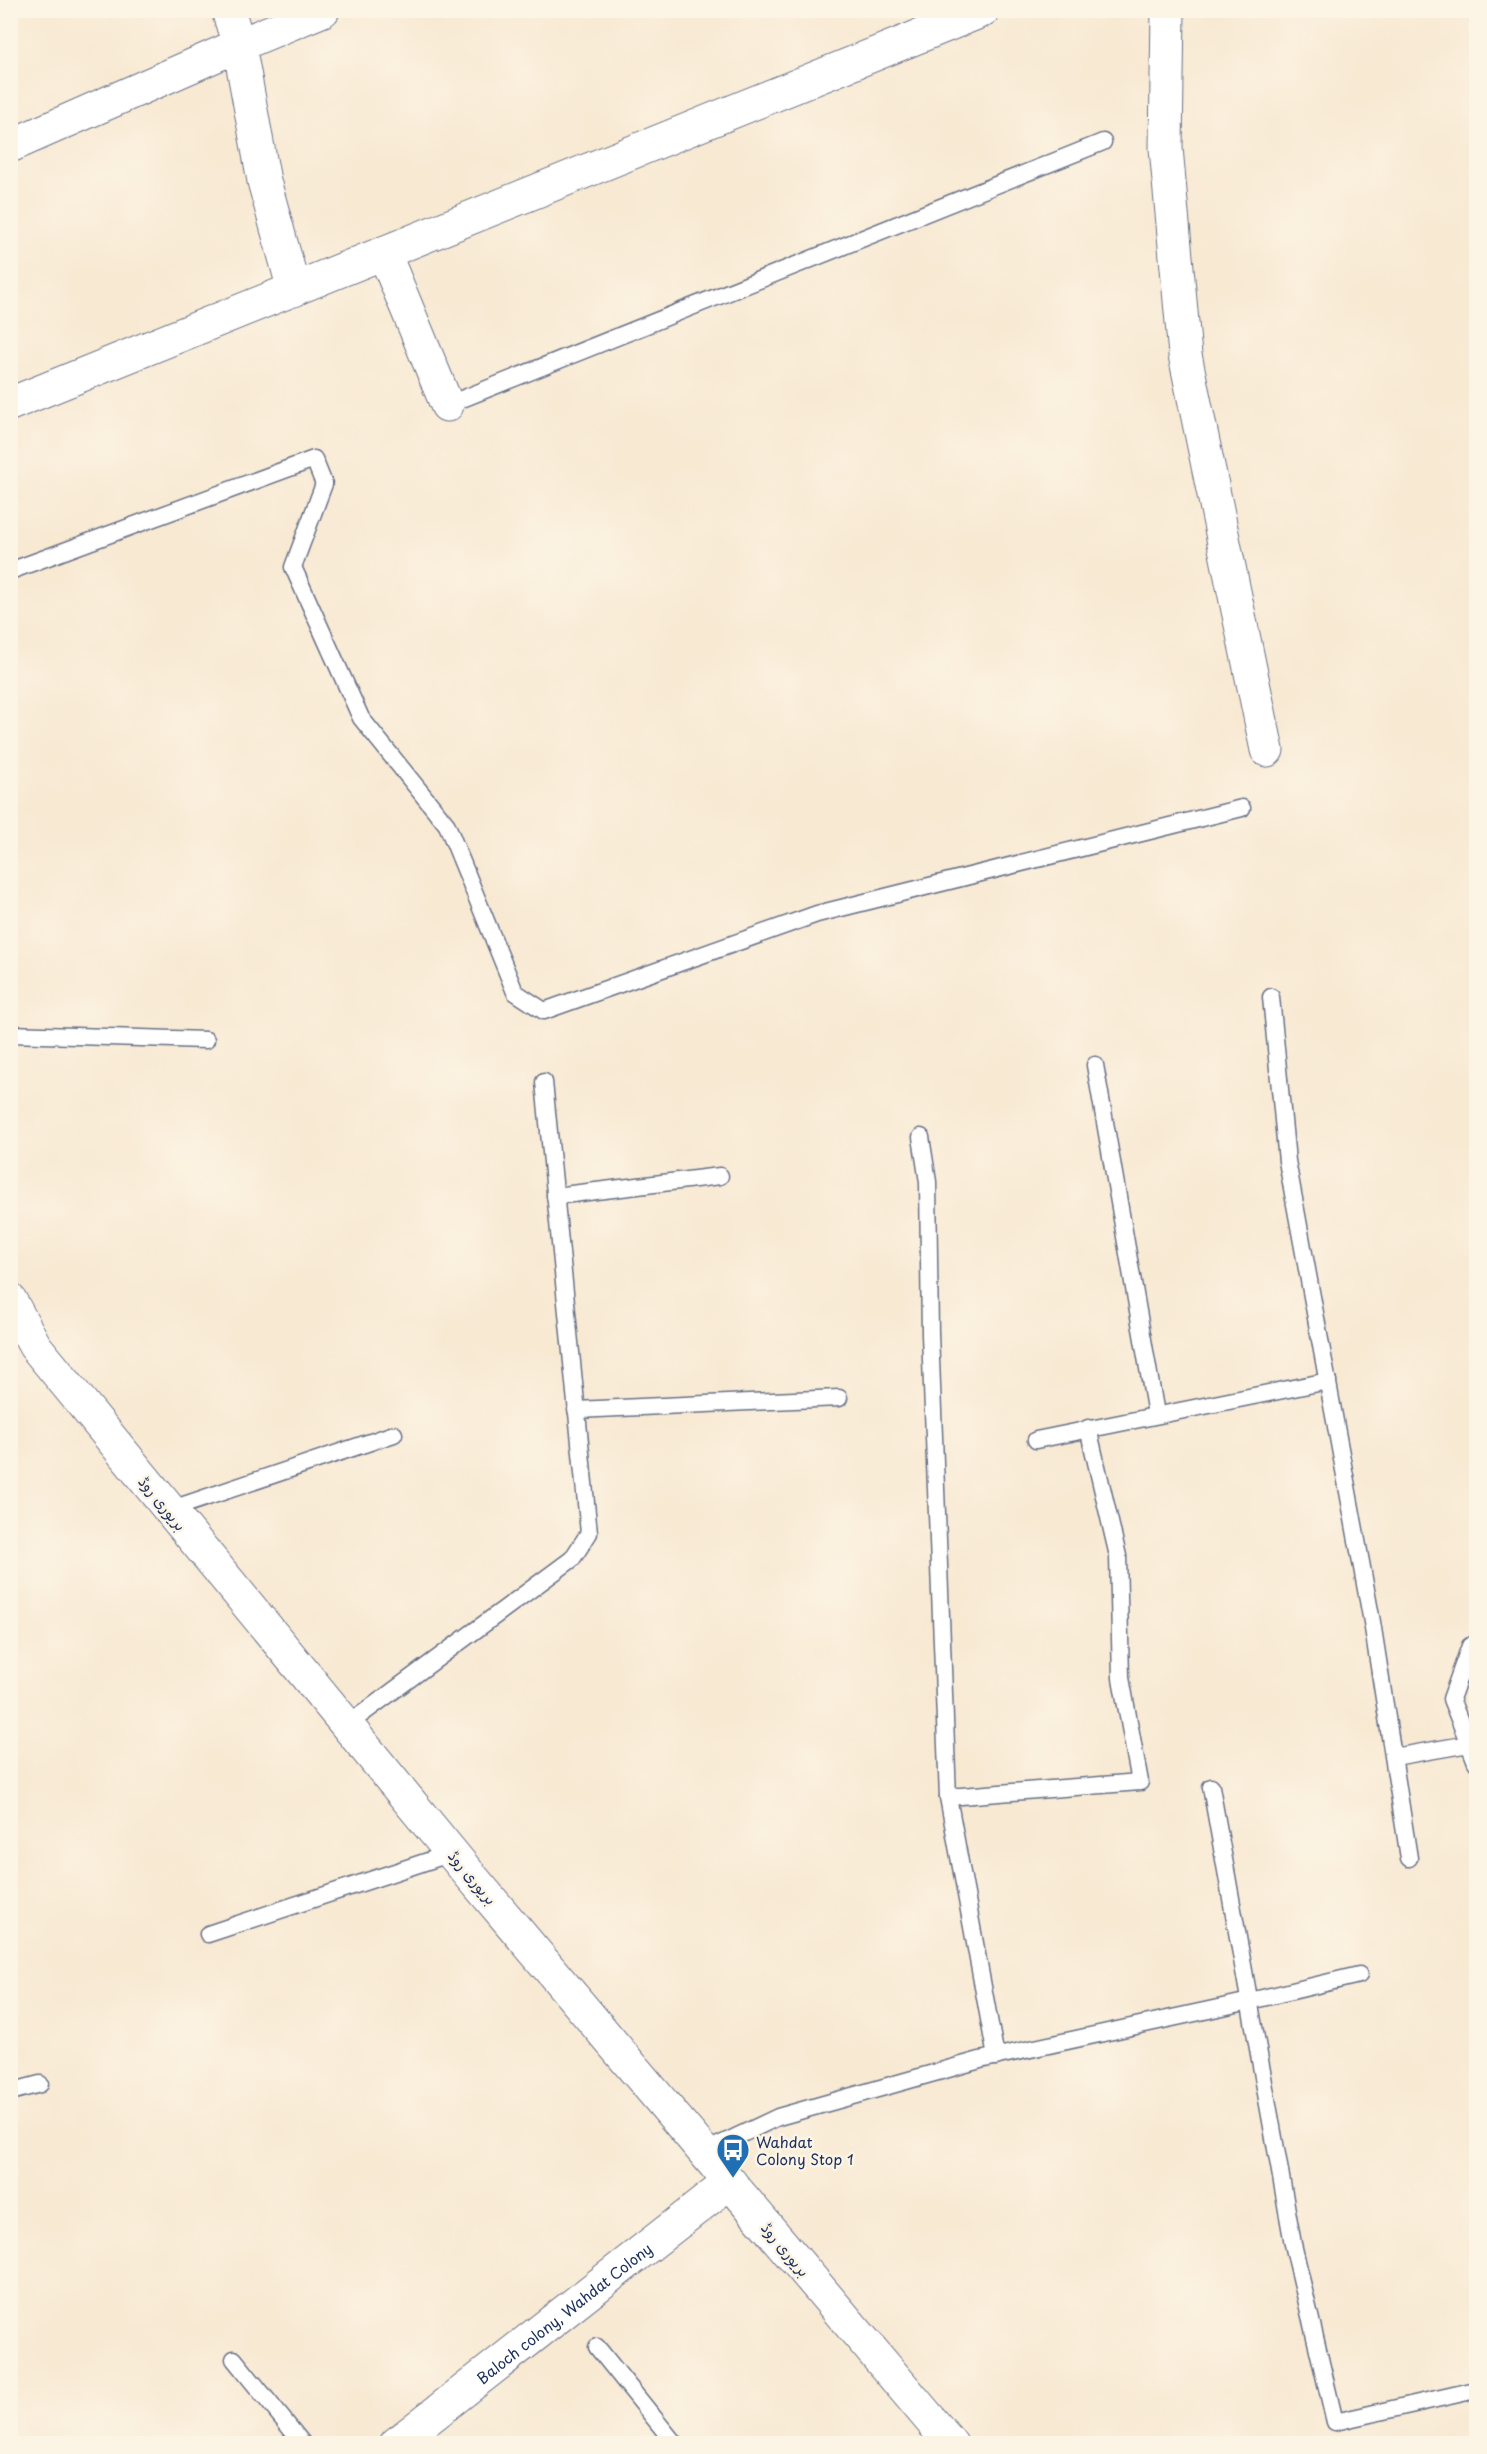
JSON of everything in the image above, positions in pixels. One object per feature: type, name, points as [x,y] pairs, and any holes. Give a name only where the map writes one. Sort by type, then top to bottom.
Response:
[{"type":"street","points":[[228,10],[239,45],[264,182],[294,290]]},
{"type":"street","points":[[10,146],[323,10]]},
{"type":"street","points":[[10,404],[984,10]]},
{"type":"street","points":[[1168,10],[1166,148],[1185,355],[1267,750]]},
{"type":"street","points":[[384,253],[447,405]]},
{"type":"street","name":"بریوری روڈ","points":[[10,1300],[35,1346],[169,1510],[452,1852],[951,2444]]},
{"type":"street","name":"Baloch colony, Wahdat Colony","points":[[396,2444],[730,2182]]},
{"type":"lane","points":[[447,405],[1103,142]]},
{"type":"lane","points":[[10,571],[314,459],[324,484],[293,567],[362,718],[447,825],[515,992],[544,1011],[817,914],[1242,808]]},
{"type":"lane","points":[[1271,997],[1287,1161],[1394,1757],[1409,1858]]},
{"type":"lane","points":[[10,1034],[206,1040]]},
{"type":"lane","points":[[1095,1065],[1156,1414]]},
{"type":"lane","points":[[346,1725],[572,1559],[589,1533],[544,1082]]},
{"type":"lane","points":[[921,1137],[928,1182],[930,1334],[948,1797],[996,2057]]},
{"type":"lane","points":[[555,1196],[720,1176]]},
{"type":"lane","points":[[1036,1440],[1328,1381]]},
{"type":"lane","points":[[576,1410],[839,1398]]},
{"type":"lane","points":[[948,1797],[1140,1782],[1121,1678],[1118,1556],[1088,1428]]},
{"type":"lane","points":[[169,1510],[394,1434]]},
{"type":"lane","points":[[1476,1643],[1470,1646],[1451,1699],[1476,1762]]},
{"type":"lane","points":[[1394,1757],[1469,1744]]},
{"type":"lane","points":[[1211,1787],[1293,2244],[1335,2422],[1476,2390]]},
{"type":"lane","points":[[208,1935],[452,1852]]},
{"type":"lane","points":[[704,2152],[778,2117],[996,2057],[1359,1975]]},
{"type":"lane","points":[[10,2092],[40,2084]]},
{"type":"lane","points":[[597,2347],[675,2444]]},
{"type":"lane","points":[[234,2359],[303,2444]]},
{"type":"place","name":"Wahdat Colony Stop 1","points":[[733,2179]]}]
